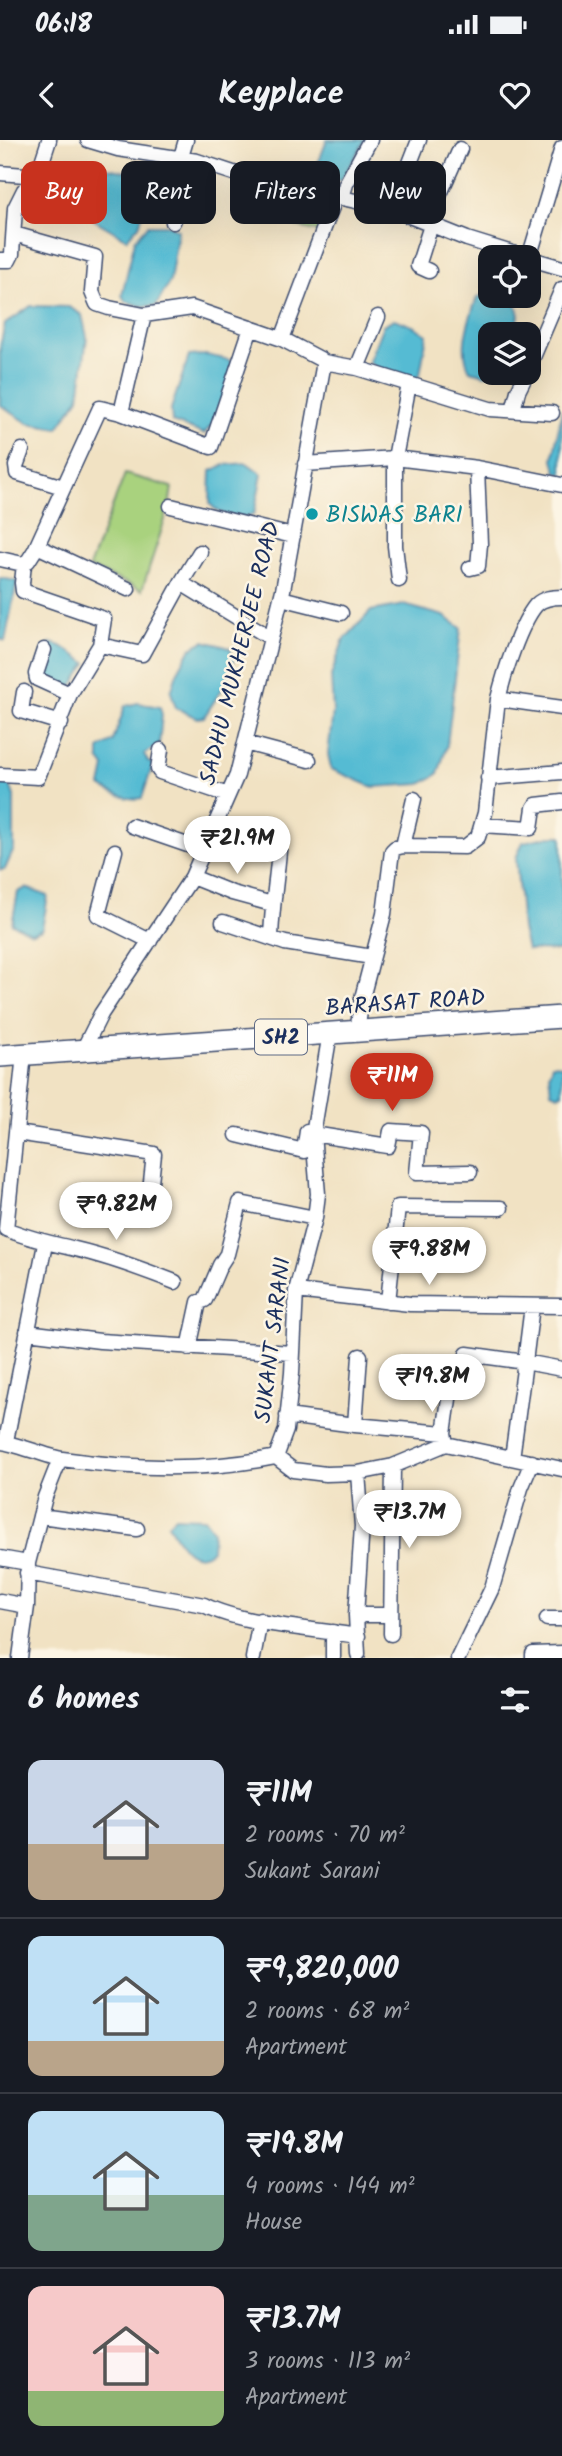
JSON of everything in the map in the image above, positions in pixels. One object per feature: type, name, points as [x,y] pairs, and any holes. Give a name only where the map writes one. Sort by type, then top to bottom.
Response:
[{"type":"main road","name":"BARASAT ROAD","points":[[0,1056],[562,1017]]},
{"type":"street","points":[[41,161],[49,140]]},
{"type":"street","points":[[88,140],[118,149],[197,160],[230,171]]},
{"type":"street","points":[[181,157],[186,140]]},
{"type":"street","points":[[340,195],[370,140]]},
{"type":"street","points":[[411,161],[419,140]]},
{"type":"street","points":[[532,245],[562,148]]},
{"type":"street","points":[[446,183],[460,149]]},
{"type":"street","points":[[0,173],[21,177]]},
{"type":"street","points":[[0,260],[9,260],[11,257],[15,208],[21,199]]},
{"type":"street","points":[[282,339],[328,224]]},
{"type":"street","points":[[429,271],[418,266],[429,224],[490,245]]},
{"type":"street","points":[[14,234],[94,256],[92,292],[96,303],[109,308],[144,315],[192,308],[282,339],[322,360],[491,409],[552,413]]},
{"type":"street","points":[[541,262],[562,268]]},
{"type":"street","points":[[541,349],[556,323],[561,297]]},
{"type":"street","points":[[121,413],[144,315]]},
{"type":"street","points":[[357,368],[378,317]]},
{"type":"street","points":[[0,775],[38,776],[61,723],[70,694],[100,645],[105,620],[23,591],[22,583],[24,564],[37,546],[97,411],[105,408],[211,446],[251,328]]},
{"type":"street","name":"SADHU MUKHERJEE ROAD","points":[[83,1050],[101,1013],[192,877],[237,775],[281,598],[322,360]]},
{"type":"street","points":[[399,580],[395,546],[395,458],[409,384]]},
{"type":"street","points":[[513,410],[521,385]]},
{"type":"street","points":[[22,450],[16,466],[17,473],[64,487]]},
{"type":"street","points":[[305,464],[395,458],[477,468],[562,485]]},
{"type":"street","points":[[470,568],[478,564],[480,544],[477,468]]},
{"type":"street","points":[[171,506],[293,536]]},
{"type":"street","points":[[37,546],[128,589]]},
{"type":"street","points":[[100,645],[139,654],[144,652],[200,552]]},
{"type":"street","points":[[0,559],[24,564]]},
{"type":"street","points":[[181,583],[271,638]]},
{"type":"street","points":[[357,1031],[362,998],[384,914],[392,851],[403,846],[465,848],[475,841],[482,825],[498,699],[506,671],[527,620],[537,604],[545,599],[562,597]]},
{"type":"street","points":[[281,598],[341,613]]},
{"type":"street","points":[[44,650],[36,674],[37,679],[70,694]]},
{"type":"street","points":[[24,692],[21,711],[61,723]]},
{"type":"street","points":[[498,699],[562,708]]},
{"type":"street","points":[[245,743],[309,760]]},
{"type":"street","points":[[160,750],[160,772],[228,795]]},
{"type":"street","points":[[488,778],[562,772]]},
{"type":"street","points":[[403,846],[414,799]]},
{"type":"street","points":[[482,825],[531,828],[536,805],[562,802]]},
{"type":"street","points":[[132,825],[205,851]]},
{"type":"street","points":[[271,938],[280,838]]},
{"type":"street","points":[[115,851],[98,915],[150,941]]},
{"type":"street","points":[[192,877],[232,893],[272,904]]},
{"type":"street","points":[[223,922],[285,943],[372,957]]},
{"type":"street","name":"SUKANT SARANI","points":[[3,1442],[60,1459],[136,1465],[240,1465],[276,1457],[286,1430],[296,1291],[318,1194],[314,1129],[330,1033]]},
{"type":"street","points":[[24,1054],[17,1133],[3,1236],[73,1248],[138,1267],[175,1282]]},
{"type":"street","points":[[237,1135],[304,1152],[309,1124],[314,1129],[388,1146],[391,1131],[421,1133],[417,1173],[470,1172]]},
{"type":"street","points":[[17,1133],[154,1154],[150,1191]]},
{"type":"street","points":[[188,1348],[199,1302],[205,1300],[219,1265],[227,1254],[240,1203],[314,1218]]},
{"type":"street","points":[[388,1302],[398,1207],[501,1208]]},
{"type":"street","points":[[3,1442],[45,1244]]},
{"type":"street","points":[[296,1291],[388,1302],[562,1306]]},
{"type":"street","points":[[512,1458],[531,1306]]},
{"type":"street","points":[[27,1332],[188,1348],[292,1353]]},
{"type":"street","points":[[467,1354],[562,1369]]},
{"type":"street","points":[[355,1425],[360,1356]]},
{"type":"street","points":[[445,1438],[453,1372]]},
{"type":"street","points":[[287,1416],[445,1438],[512,1458],[562,1469]]},
{"type":"street","points":[[276,1457],[293,1470],[326,1474],[358,1473],[393,1466],[445,1438]]},
{"type":"street","points":[[20,1658],[27,1606],[28,1568],[45,1497],[60,1459]]},
{"type":"street","points":[[458,1658],[492,1588],[521,1488],[532,1462]]},
{"type":"street","points":[[391,1634],[393,1466]]},
{"type":"street","points":[[358,1473],[362,1526],[356,1615],[358,1654]]},
{"type":"street","points":[[40,1516],[137,1529]]},
{"type":"street","points":[[0,1558],[28,1568],[204,1605],[217,1611],[358,1636]]},
{"type":"street","points":[[0,1601],[27,1606]]},
{"type":"street","points":[[356,1615],[391,1615]]},
{"type":"street","points":[[253,1658],[260,1620]]},
{"type":"street","points":[[333,1633],[333,1658]]},
{"type":"street","points":[[533,1658],[533,1654],[562,1653]]},
{"type":"green space","points":[[292,224],[322,224],[319,232]]},
{"type":"green space","points":[[125,474],[172,487],[169,507],[142,590],[89,567]]},
{"type":"water","points":[[327,140],[365,140],[341,181],[340,161],[319,161]]},
{"type":"water","points":[[107,168],[121,171],[121,224],[140,224],[127,239],[101,224],[107,224]]},
{"type":"water","points":[[148,225],[169,225],[178,230],[170,281],[156,306],[141,306],[125,301],[122,295],[135,240]]},
{"type":"water","points":[[477,297],[478,308],[517,308],[519,315],[518,322],[478,322],[478,373],[470,371],[465,353],[468,325]]},
{"type":"water","points":[[31,306],[69,307],[82,315],[87,337],[79,398],[58,428],[28,423],[0,405],[0,347],[5,324]]},
{"type":"water","points":[[394,319],[427,335],[420,374],[416,379],[376,368],[369,361],[383,325]]},
{"type":"water","points":[[206,355],[230,360],[234,372],[216,420],[204,434],[172,422],[171,409],[189,356]]},
{"type":"water","points":[[562,409],[562,475],[556,471],[553,459]]},
{"type":"water","points":[[247,463],[262,474],[254,514],[237,517],[219,512],[210,504],[211,471],[224,465]]},
{"type":"water","points":[[0,578],[17,581],[5,641],[0,639]]},
{"type":"water","points":[[404,605],[444,616],[461,628],[447,745],[438,774],[421,784],[373,787],[331,769],[328,754],[333,711],[331,676],[343,641],[371,611]]},
{"type":"water","points":[[204,641],[230,648],[234,661],[224,686],[204,717],[197,718],[176,708],[171,692],[177,673],[191,648]]},
{"type":"water","points":[[50,643],[61,646],[87,663],[72,686],[61,685],[39,675]]},
{"type":"water","points":[[138,703],[160,707],[162,715],[159,745],[144,754],[148,762],[153,764],[142,798],[132,799],[101,786],[105,767],[99,759],[99,749],[113,741],[125,706]]},
{"type":"water","points":[[0,776],[7,776],[14,796],[14,849],[5,869],[0,870]]},
{"type":"water","points":[[562,836],[562,951],[527,950],[522,929],[516,858],[523,842]]},
{"type":"water","points":[[26,888],[48,896],[42,929],[32,933],[12,924],[18,892]]},
{"type":"water","points":[[552,1064],[562,1065],[562,1093],[558,1095],[551,1092],[549,1073]]},
{"type":"water","points":[[175,1517],[204,1518],[213,1530],[212,1550],[204,1555],[191,1554],[168,1524]]},
{"type":"place","name":"BISWAS BARI","points":[[312,514]]}]
